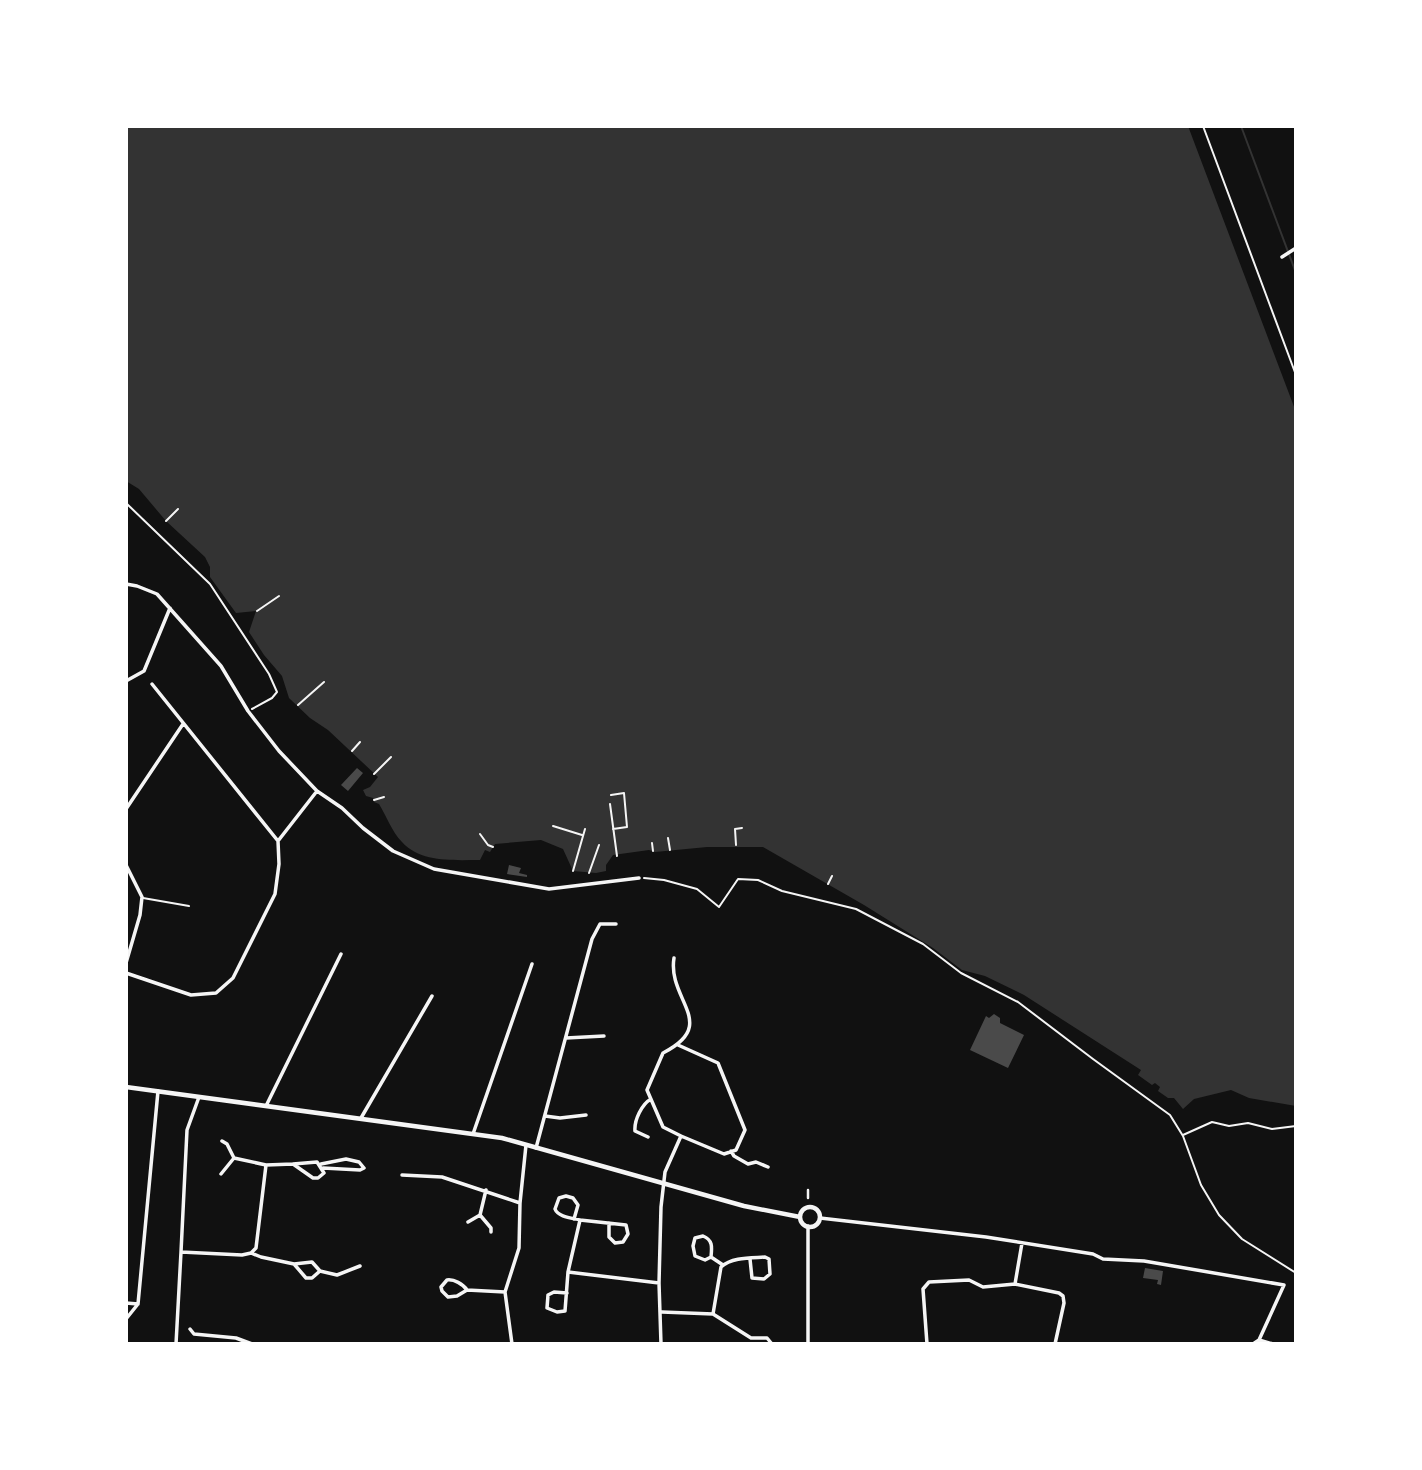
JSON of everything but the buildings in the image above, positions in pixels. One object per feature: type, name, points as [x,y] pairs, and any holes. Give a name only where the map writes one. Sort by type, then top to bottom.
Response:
[{"type":"street","points":[[1282,257],[1294,250]]},
{"type":"street","points":[[126,584],[157,594],[221,666],[248,711],[279,751],[317,791],[342,808],[393,851],[435,869],[549,889],[639,878]]},
{"type":"street","points":[[126,681],[144,671],[170,608]]},
{"type":"street","points":[[126,973],[191,995],[216,993],[233,978],[275,894],[279,864],[278,841],[152,684]]},
{"type":"street","points":[[126,809],[184,723]]},
{"type":"street","points":[[278,841],[317,791]]},
{"type":"street","points":[[126,865],[142,897],[140,915],[126,963]]},
{"type":"street","points":[[536,1148],[592,939],[600,924],[616,924]]},
{"type":"street","points":[[266,1106],[341,954]]},
{"type":"street","points":[[674,958],[672,969],[690,1023],[687,1036],[678,1045],[663,1053],[647,1090],[663,1127],[724,1154],[736,1150],[744,1130],[718,1063],[678,1045]]},
{"type":"street","points":[[473,1135],[532,964]]},
{"type":"street","points":[[360,1120],[432,996]]},
{"type":"street","points":[[566,1038],[604,1036]]},
{"type":"street","points":[[126,1087],[502,1139],[744,1206],[800,1217]]},
{"type":"street","points":[[126,1319],[138,1304],[158,1091]]},
{"type":"street","points":[[176,1344],[187,1130],[199,1097]]},
{"type":"street","points":[[648,1137],[635,1131],[634,1127],[645,1102],[651,1098]]},
{"type":"street","points":[[545,1116],[560,1118],[586,1115]]},
{"type":"street","points":[[661,1344],[659,1283],[663,1184],[665,1172],[681,1136]]},
{"type":"street","points":[[222,1141],[227,1144],[234,1158]]},
{"type":"street","points":[[512,1344],[505,1293],[519,1248],[526,1145]]},
{"type":"street","points":[[731,1151],[734,1156],[748,1164],[756,1162],[768,1167]]},
{"type":"street","points":[[234,1158],[266,1165],[311,1161],[322,1166],[360,1170],[364,1168],[359,1162],[346,1159],[322,1166]]},
{"type":"street","points":[[221,1174],[234,1158]]},
{"type":"street","points":[[293,1164],[313,1178],[323,1175],[322,1166]]},
{"type":"street","points":[[181,1252],[242,1255],[251,1253],[256,1248],[266,1165]]},
{"type":"street","points":[[402,1175],[442,1177],[520,1203]]},
{"type":"street","points":[[468,1222],[480,1215],[485,1190]]},
{"type":"street","points":[[807,1190],[808,1198]]},
{"type":"street","points":[[574,1219],[578,1205],[576,1201],[565,1196],[559,1198],[556,1213],[574,1219],[580,1220],[609,1223],[626,1225],[628,1234],[623,1242],[615,1242],[608,1237],[609,1223]]},
{"type":"street","points":[[811,1207],[819,1211],[820,1218],[817,1224],[808,1226],[802,1223],[800,1217],[805,1208],[811,1207]]},
{"type":"street","points":[[480,1215],[491,1228],[491,1233]]},
{"type":"street","points":[[820,1218],[1022,1243],[1085,1253],[1103,1259],[1144,1261],[1284,1285],[1259,1340],[1253,1344]]},
{"type":"street","points":[[567,1293],[551,1293],[548,1296],[547,1308],[557,1312],[565,1311],[567,1293],[568,1272],[580,1220]]},
{"type":"street","points":[[808,1226],[808,1344]]},
{"type":"street","points":[[703,1236],[709,1239],[713,1245],[712,1256],[705,1259],[695,1256],[695,1238],[703,1236]]},
{"type":"street","points":[[1015,1284],[1022,1243]]},
{"type":"street","points":[[251,1253],[294,1264],[312,1262],[320,1271],[337,1275],[359,1266]]},
{"type":"street","points":[[712,1256],[723,1265]]},
{"type":"street","points":[[723,1265],[732,1261],[750,1258],[765,1257],[769,1259],[768,1277],[752,1278],[750,1258]]},
{"type":"street","points":[[294,1264],[306,1278],[312,1278],[320,1271]]},
{"type":"street","points":[[713,1314],[723,1265]]},
{"type":"street","points":[[568,1272],[659,1283]]},
{"type":"street","points":[[467,1290],[450,1279],[441,1287],[448,1297],[457,1296],[467,1290],[505,1293]]},
{"type":"street","points":[[927,1344],[923,1289],[929,1282],[969,1280],[983,1287],[1015,1284],[1059,1293],[1063,1296],[1064,1303],[1055,1344]]},
{"type":"street","points":[[126,1303],[138,1304]]},
{"type":"street","points":[[661,1311],[713,1314],[751,1338],[766,1338],[772,1344]]},
{"type":"street","points":[[190,1329],[194,1334],[236,1338],[252,1344]]},
{"type":"street","points":[[751,1338],[752,1344]]},
{"type":"street","points":[[1259,1340],[1273,1344]]},
{"type":"lane","points":[[142,897],[190,906]]},
{"type":"path","points":[[1203,126],[1296,375]]},
{"type":"path","points":[[126,503],[210,584],[269,674],[277,692],[272,698],[248,711]]},
{"type":"path","points":[[166,522],[178,509]]},
{"type":"path","points":[[257,611],[279,596]]},
{"type":"path","points":[[298,705],[324,682]]},
{"type":"path","points":[[352,751],[360,743]]},
{"type":"path","points":[[374,774],[391,757]]},
{"type":"path","points":[[611,795],[624,793],[627,827],[613,829]]},
{"type":"path","points":[[373,800],[384,797]]},
{"type":"path","points":[[610,804],[617,856]]},
{"type":"path","points":[[552,826],[583,836]]},
{"type":"path","points":[[736,845],[735,828],[742,828]]},
{"type":"path","points":[[573,871],[586,829]]},
{"type":"path","points":[[480,834],[488,845],[493,847]]},
{"type":"path","points":[[668,838],[670,850]]},
{"type":"path","points":[[652,843],[653,851]]},
{"type":"path","points":[[589,873],[599,845]]},
{"type":"path","points":[[828,884],[832,876]]},
{"type":"path","points":[[639,878],[664,880],[697,890],[719,907],[735,882],[741,879],[758,880],[782,891],[856,909],[923,944],[961,973],[1018,1002],[1170,1115],[1182,1136],[1201,1185],[1219,1215],[1242,1239],[1296,1273]]},
{"type":"path","points":[[1182,1136],[1212,1122],[1229,1126],[1248,1124],[1272,1129],[1296,1125]]},
{"type":"shaded area","points":[[126,126],[1188,126],[1296,412],[1296,1106],[1249,1098],[1231,1090],[1194,1099],[1183,1109],[1174,1098],[1168,1098],[1158,1091],[1160,1087],[1155,1083],[1152,1085],[1138,1075],[1141,1070],[1024,995],[985,976],[962,970],[933,948],[864,905],[763,847],[707,847],[655,852],[649,850],[613,855],[606,865],[606,871],[596,873],[573,871],[563,849],[541,840],[495,844],[490,852],[485,850],[480,860],[438,859],[410,849],[395,833],[379,804],[366,796],[363,790],[370,787],[378,777],[289,698],[282,676],[249,632],[256,611],[236,613],[210,577],[210,567],[205,557],[166,521],[139,489],[126,481]]},
{"type":"waterway","points":[[1241,126],[1296,273]]}]
